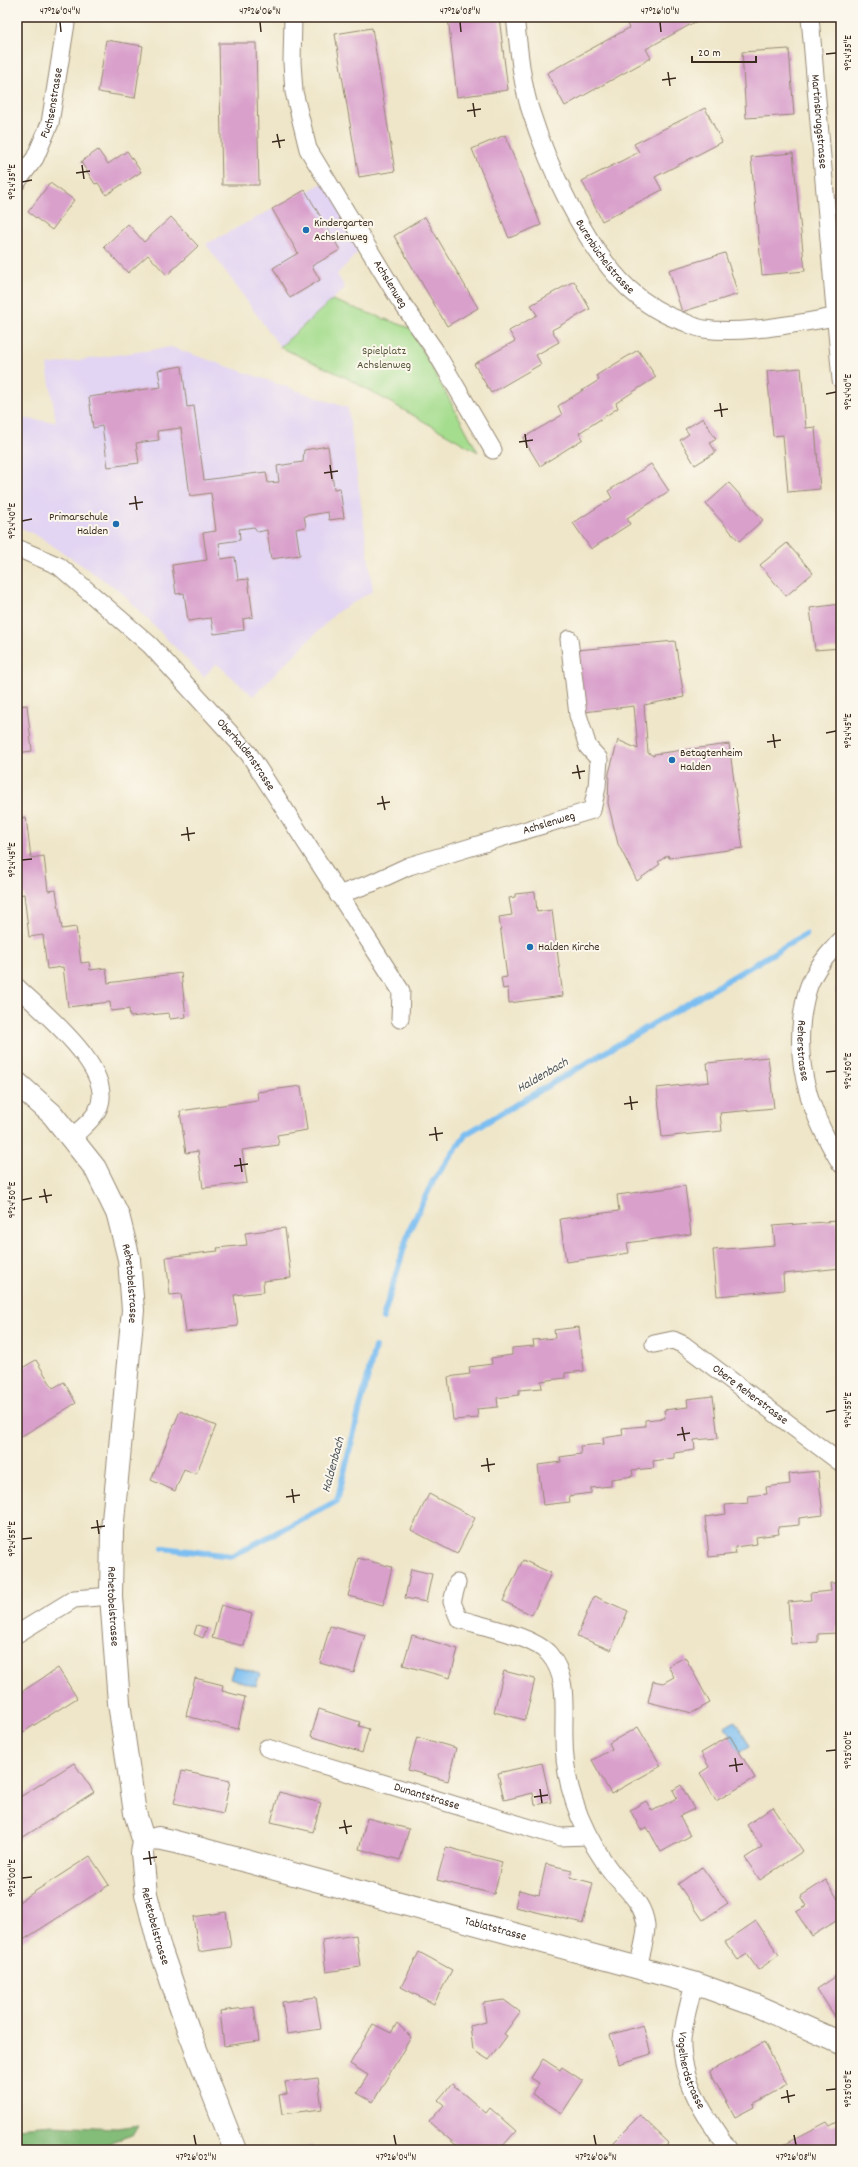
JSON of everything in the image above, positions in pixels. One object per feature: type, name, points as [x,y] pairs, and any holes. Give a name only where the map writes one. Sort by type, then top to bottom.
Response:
[{"type":"street","name":"Fuchsenstrasse","points":[[17,182],[35,158],[50,123],[67,17]]},
{"type":"street","name":"Achslenweg","points":[[294,17],[292,62],[294,92],[308,149],[399,299],[434,349],[494,450]]},
{"type":"street","name":"Burenbüchelstrasse","points":[[515,17],[523,78],[530,108],[542,142],[555,172],[584,228],[613,272],[628,288],[657,310],[703,329],[730,332],[836,317]]},
{"type":"street","name":"Martinsbruggstrasse","points":[[810,17],[833,203],[836,317],[841,380]]},
{"type":"street","name":"Oberhaldenstrasse","points":[[17,548],[59,566],[155,651],[249,754],[338,895],[401,991],[400,1019]]},
{"type":"street","name":"Achslenweg","points":[[338,895],[372,883],[409,866],[592,810],[597,787],[598,759],[588,747],[578,714],[569,639]]},
{"type":"street","name":"Reherstrasse","points":[[841,940],[821,964],[809,986],[803,1011],[800,1046],[802,1074],[808,1095],[824,1132],[841,1164]]},
{"type":"street","points":[[17,987],[72,1040],[93,1066],[102,1089],[98,1110],[72,1138]]},
{"type":"street","name":"Rehetobelstrasse","points":[[17,1083],[52,1114],[95,1168],[118,1215],[129,1259],[133,1310],[112,1531],[111,1596],[119,1703],[135,1813],[144,1842],[142,1853],[146,1891],[159,1945],[185,2022],[235,2150]]},
{"type":"street","name":"Obere Reherstrasse","points":[[654,1344],[673,1340],[684,1345],[841,1463]]},
{"type":"street","points":[[457,1583],[452,1602],[459,1619],[530,1641],[548,1653],[558,1667],[564,1688],[564,1738],[567,1774],[574,1802],[588,1836],[606,1864],[643,1911],[646,1926],[638,1967]]},
{"type":"street","points":[[17,1634],[74,1599],[111,1596]]},
{"type":"street","name":"Dunantstrasse","points":[[267,1748],[560,1837],[588,1836]]},
{"type":"street","name":"Tablatstrasse","points":[[144,1842],[158,1838],[174,1842],[694,1983],[755,2005],[841,2043]]},
{"type":"street","name":"Vogelherdstrasse","points":[[694,1983],[684,2025],[682,2042],[685,2062],[693,2090],[703,2114],[729,2150]]},
{"type":"shaded area","points":[[327,181],[365,245],[337,274],[345,288],[280,347],[206,244]]},
{"type":"shaded area","name":"Primarschule Halden","points":[[171,347],[348,408],[373,591],[337,612],[253,696],[216,663],[204,677],[120,591],[43,539],[17,527],[17,418],[56,422],[47,365]],"holes":[[[182,367],[187,407],[204,480],[266,472],[268,483],[279,482],[277,466],[303,462],[304,450],[334,489],[340,489],[344,518],[329,520],[328,512],[304,516],[306,527],[296,529],[300,555],[271,559],[267,530],[258,532],[254,527],[239,529],[240,540],[219,543],[221,559],[238,580],[248,579],[253,617],[243,619],[244,630],[214,634],[211,618],[188,621],[184,593],[176,593],[172,565],[207,560],[203,533],[216,531],[211,493],[190,496],[181,428],[157,431],[159,440],[136,443],[139,463],[108,467],[102,426],[93,427],[89,397],[161,387],[159,370]]]},
{"type":"green space","name":"Spielplatz Achslenweg","points":[[332,300],[410,328],[478,452],[347,378],[280,347]]},
{"type":"green space","points":[[53,2125],[117,2128],[138,2125],[132,2135],[89,2150],[17,2150],[17,2128]]},
{"type":"water","points":[[234,1666],[260,1674],[256,1686],[230,1678]]},
{"type":"water","points":[[735,1721],[750,1746],[739,1752],[725,1727]]},
{"type":"building","points":[[448,17],[499,17],[508,90],[457,97]]},
{"type":"building","points":[[631,17],[704,17],[646,49],[651,58],[565,106],[547,73],[629,28],[625,20]]},
{"type":"building","points":[[838,17],[841,17],[841,36],[840,36]]},
{"type":"building","points":[[372,28],[395,171],[359,177],[335,34]]},
{"type":"building","points":[[106,40],[143,46],[135,98],[98,92]]},
{"type":"building","points":[[219,43],[256,43],[259,185],[222,185]]},
{"type":"building","points":[[789,49],[794,115],[746,118],[742,52]]},
{"type":"building","points":[[705,108],[722,142],[655,177],[662,190],[602,221],[582,181],[639,152],[634,144]]},
{"type":"building","points":[[505,135],[541,225],[509,238],[472,149]]},
{"type":"building","points":[[98,150],[108,164],[127,151],[141,172],[106,195],[98,183],[95,184],[81,162]]},
{"type":"building","points":[[793,153],[805,271],[762,275],[751,157]]},
{"type":"building","points":[[50,183],[74,200],[52,230],[28,212]]},
{"type":"building","name":"Kindergarten Achslenweg","points":[[305,190],[340,250],[312,266],[320,280],[290,298],[273,268],[298,253],[272,209]]},
{"type":"building","points":[[171,217],[198,246],[167,275],[148,255],[128,273],[104,247],[128,224],[144,242]]},
{"type":"building","points":[[425,217],[478,308],[447,326],[394,236]]},
{"type":"building","points":[[725,253],[738,294],[682,312],[669,270]]},
{"type":"building","points":[[574,281],[590,309],[552,330],[559,342],[536,355],[541,364],[491,393],[474,364],[515,341],[509,331],[537,315],[531,305]]},
{"type":"building","points":[[638,350],[656,377],[616,403],[618,408],[579,433],[583,439],[540,466],[523,438],[562,415],[558,406],[599,380],[597,375]]},
{"type":"building","points":[[182,366],[187,407],[194,406],[204,480],[266,472],[268,483],[279,482],[277,466],[303,462],[304,450],[328,446],[334,489],[340,488],[344,518],[329,520],[328,512],[304,516],[306,527],[296,529],[300,555],[271,559],[267,530],[258,532],[254,527],[239,529],[240,540],[219,543],[221,559],[235,557],[238,580],[248,579],[253,617],[243,619],[244,630],[214,634],[211,618],[188,621],[184,593],[176,594],[172,565],[207,560],[203,533],[216,531],[211,493],[190,496],[181,428],[157,431],[159,440],[136,443],[139,463],[108,467],[102,426],[93,428],[89,397],[161,387],[158,370]]},
{"type":"building","points":[[801,368],[806,428],[815,427],[820,489],[788,492],[783,435],[773,436],[767,371]]},
{"type":"building","points":[[703,418],[716,439],[710,443],[716,452],[695,465],[680,440],[689,434],[685,429]]},
{"type":"building","points":[[651,464],[669,491],[627,518],[630,524],[591,549],[573,523],[612,498],[608,491]]},
{"type":"building","points":[[729,483],[763,520],[739,541],[706,504]]},
{"type":"building","points":[[787,543],[813,573],[786,596],[760,565]]},
{"type":"building","points":[[841,604],[841,648],[815,650],[810,608]]},
{"type":"building","name":"Betagtenheim Halden","points":[[675,641],[684,697],[644,705],[648,753],[654,756],[654,754],[729,744],[743,848],[669,858],[668,855],[658,862],[660,864],[637,881],[618,844],[608,803],[609,773],[618,740],[638,749],[634,706],[584,712],[577,650]]},
{"type":"building","points":[[27,705],[32,751],[17,753],[17,706]]},
{"type":"building","points":[[17,806],[20,818],[26,817],[31,858],[44,856],[48,891],[56,890],[62,929],[76,927],[81,963],[89,962],[90,970],[106,968],[108,983],[181,973],[186,1017],[170,1019],[169,1013],[130,1017],[129,1009],[111,1011],[110,1002],[68,1007],[63,967],[47,969],[43,935],[29,937],[24,894],[17,895]]},
{"type":"building","name":"Halden Kirche","points":[[535,892],[537,912],[552,910],[563,996],[509,1003],[508,988],[503,989],[501,978],[507,977],[499,917],[512,915],[509,898],[515,897],[515,894]]},
{"type":"building","points":[[841,985],[841,999],[835,989]]},
{"type":"building","points":[[768,1057],[774,1108],[720,1113],[722,1131],[662,1137],[657,1088],[709,1082],[707,1063]]},
{"type":"building","points":[[301,1086],[307,1130],[277,1135],[279,1145],[242,1150],[247,1183],[203,1188],[198,1151],[186,1153],[180,1111],[258,1100],[257,1092]]},
{"type":"building","points":[[685,1186],[691,1234],[627,1243],[629,1253],[566,1262],[560,1219],[619,1211],[617,1195]]},
{"type":"building","points":[[837,1221],[841,1268],[783,1274],[784,1290],[717,1296],[713,1250],[775,1245],[773,1226]]},
{"type":"building","points":[[285,1228],[291,1278],[263,1281],[264,1292],[234,1295],[238,1326],[186,1332],[181,1294],[170,1295],[166,1257],[218,1251],[217,1248],[247,1245],[245,1233]]},
{"type":"building","points":[[579,1327],[584,1371],[565,1373],[565,1378],[541,1381],[542,1388],[519,1390],[519,1395],[497,1398],[498,1407],[477,1409],[478,1418],[453,1420],[448,1377],[470,1374],[469,1367],[492,1364],[491,1358],[512,1355],[512,1348],[534,1346],[533,1340],[555,1338],[554,1330]]},
{"type":"building","points":[[36,1360],[53,1388],[64,1382],[76,1403],[17,1439],[17,1371]]},
{"type":"building","points":[[713,1396],[718,1438],[694,1440],[695,1450],[674,1453],[674,1458],[653,1461],[654,1468],[632,1470],[633,1476],[611,1479],[611,1486],[591,1488],[591,1493],[569,1496],[570,1502],[543,1505],[538,1465],[561,1462],[560,1457],[581,1454],[580,1446],[604,1444],[603,1438],[623,1435],[622,1428],[645,1426],[645,1420],[665,1418],[664,1410],[688,1407],[687,1399]]},
{"type":"building","points":[[180,1411],[216,1426],[196,1474],[184,1469],[175,1491],[151,1480]]},
{"type":"building","points":[[818,1471],[823,1515],[799,1518],[799,1525],[778,1527],[779,1534],[756,1537],[757,1544],[735,1547],[736,1554],[709,1557],[705,1517],[726,1514],[725,1505],[749,1503],[748,1496],[767,1494],[766,1487],[790,1484],[789,1474]]},
{"type":"building","points":[[429,1494],[475,1518],[457,1554],[411,1530]]},
{"type":"building","points":[[358,1558],[392,1567],[383,1605],[348,1596]]},
{"type":"building","points":[[523,1560],[551,1573],[532,1615],[503,1601]]},
{"type":"building","points":[[411,1569],[432,1574],[426,1602],[405,1598]]},
{"type":"building","points":[[830,1583],[841,1583],[841,1625],[837,1626],[837,1633],[818,1634],[818,1642],[791,1644],[788,1602],[811,1600],[810,1593],[831,1591]]},
{"type":"building","points":[[594,1596],[628,1611],[611,1650],[577,1636]]},
{"type":"building","points":[[221,1605],[252,1614],[244,1646],[212,1638]]},
{"type":"building","points":[[197,1625],[207,1628],[203,1638],[194,1634]]},
{"type":"building","points":[[330,1626],[365,1635],[354,1673],[320,1663]]},
{"type":"building","points":[[412,1635],[458,1649],[450,1678],[403,1665]]},
{"type":"building","points":[[685,1657],[710,1703],[692,1713],[648,1702],[653,1681],[663,1683],[674,1677],[668,1666]]},
{"type":"building","points":[[58,1668],[77,1698],[17,1736],[17,1695]]},
{"type":"building","points":[[504,1671],[535,1679],[525,1720],[494,1712]]},
{"type":"building","points":[[195,1678],[223,1685],[222,1691],[245,1697],[238,1729],[186,1716]]},
{"type":"building","points":[[319,1709],[360,1722],[359,1726],[369,1729],[362,1753],[311,1736]]},
{"type":"building","points":[[638,1727],[661,1766],[611,1794],[592,1760],[612,1749],[609,1743]]},
{"type":"building","points":[[730,1736],[755,1778],[716,1801],[700,1773],[709,1767],[701,1753]]},
{"type":"building","points":[[417,1737],[456,1748],[448,1781],[408,1770]]},
{"type":"building","points":[[74,1763],[94,1792],[17,1841],[17,1799]]},
{"type":"building","points":[[542,1763],[551,1802],[535,1805],[533,1793],[504,1800],[498,1773]]},
{"type":"building","points":[[182,1771],[230,1781],[223,1814],[174,1803]]},
{"type":"building","points":[[681,1785],[694,1809],[680,1816],[690,1836],[661,1852],[647,1827],[641,1830],[630,1810],[646,1801],[652,1811],[677,1798],[673,1790]]},
{"type":"building","points":[[279,1792],[321,1803],[313,1832],[271,1822]]},
{"type":"building","points":[[773,1807],[803,1851],[760,1880],[745,1858],[762,1847],[747,1825]]},
{"type":"building","points":[[367,1818],[409,1829],[400,1860],[359,1849]]},
{"type":"building","points":[[446,1847],[502,1862],[494,1894],[437,1880]]},
{"type":"building","points":[[90,1856],[109,1885],[17,1944],[17,1903]]},
{"type":"building","points":[[546,1864],[572,1870],[570,1877],[593,1883],[583,1923],[515,1907],[519,1890],[539,1895]]},
{"type":"building","points":[[702,1867],[728,1903],[703,1920],[678,1884]]},
{"type":"building","points":[[826,1880],[841,1904],[841,1918],[812,1936],[796,1912],[807,1906],[801,1896]]},
{"type":"building","points":[[226,1912],[231,1947],[199,1952],[193,1917]]},
{"type":"building","points":[[756,1921],[779,1955],[758,1970],[747,1954],[738,1960],[725,1942]]},
{"type":"building","points":[[356,1935],[360,1967],[326,1972],[322,1940]]},
{"type":"building","points":[[419,1952],[452,1970],[434,2004],[401,1987]]},
{"type":"building","points":[[841,1973],[841,2015],[836,2018],[817,1989]]},
{"type":"building","points":[[316,1997],[321,2029],[287,2034],[282,2002]]},
{"type":"building","points":[[504,2000],[520,2012],[504,2034],[507,2036],[489,2060],[473,2050],[470,2026],[486,2022],[483,2003]]},
{"type":"building","points":[[254,2007],[259,2041],[224,2046],[220,2011]]},
{"type":"building","points":[[397,2023],[411,2037],[373,2102],[357,2093],[368,2075],[350,2064],[373,2024],[391,2033]]},
{"type":"building","points":[[643,2025],[651,2054],[619,2064],[610,2035]]},
{"type":"building","points":[[764,2042],[787,2085],[753,2104],[754,2107],[735,2117],[710,2071]]},
{"type":"building","points":[[543,2059],[560,2070],[562,2067],[583,2081],[562,2113],[532,2094],[539,2083],[531,2078]]},
{"type":"building","points":[[318,2078],[322,2109],[282,2114],[279,2095],[287,2094],[285,2082]]},
{"type":"building","points":[[452,2084],[486,2113],[490,2108],[516,2131],[502,2147],[506,2150],[462,2150],[429,2122],[444,2105],[438,2100]]},
{"type":"building","points":[[640,2115],[669,2143],[662,2150],[615,2150],[610,2145]]},
{"type":"building","points":[[841,2120],[841,2150],[773,2150],[827,2122],[830,2126]]},
{"type":"building","points":[[312,2146],[313,2150],[300,2150],[300,2149]]},
{"type":"waterway","name":"Haldenbach","points":[[383,1318],[409,1231],[433,1181],[466,1134],[806,934]]},
{"type":"waterway","name":"Haldenbach","points":[[163,1548],[232,1556],[337,1501],[375,1347]]},
{"type":"place","name":"Kindergarten Achslenweg","points":[[306,230]]},
{"type":"place","name":"Primarschule Halden","points":[[116,524]]},
{"type":"place","name":"Betagtenheim Halden","points":[[672,760]]},
{"type":"place","name":"Halden Kirche","points":[[530,947]]}]
